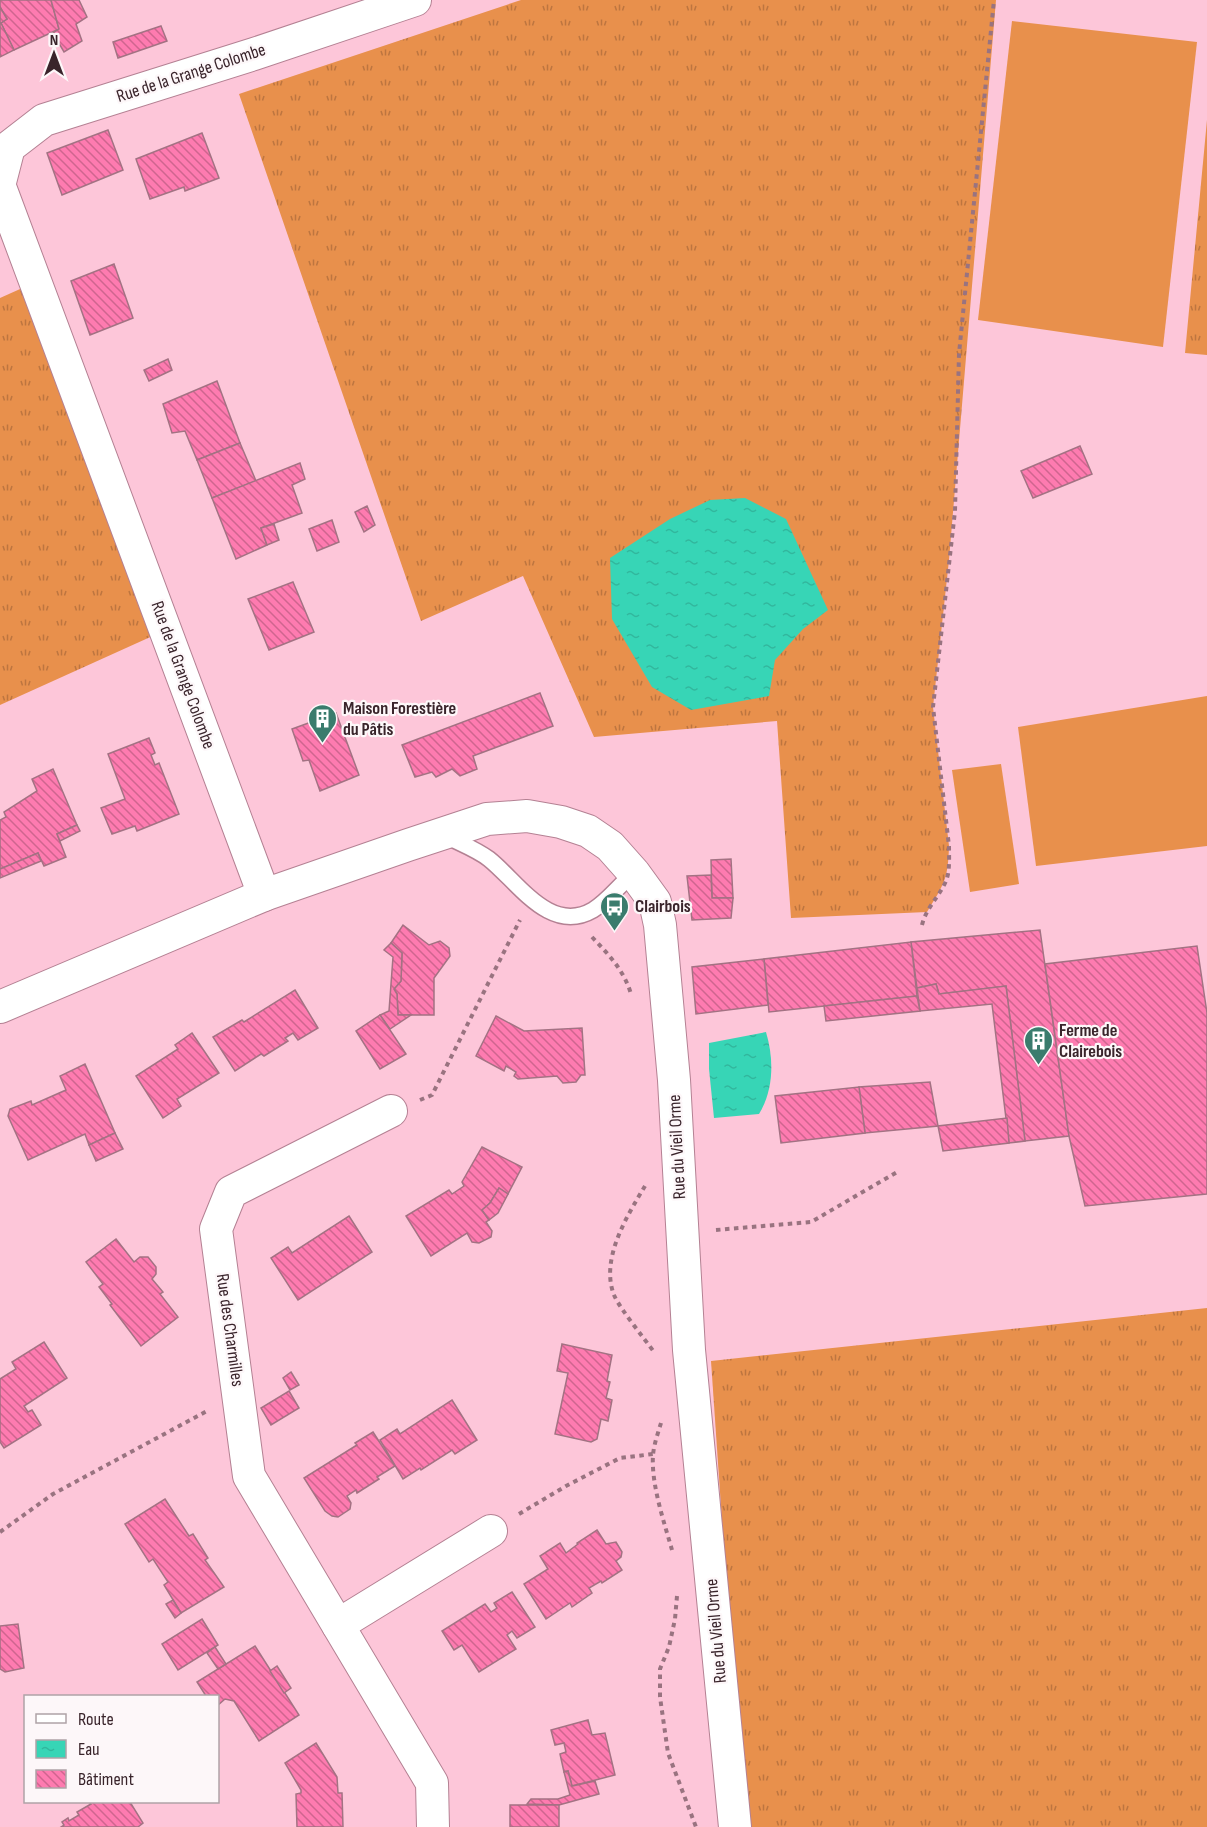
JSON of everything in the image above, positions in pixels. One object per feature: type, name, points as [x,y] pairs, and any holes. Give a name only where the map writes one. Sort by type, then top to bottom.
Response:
[{"type":"street","name":"Rue de la Grange Colombe","points":[[264,895],[0,185],[9,147],[44,120],[254,54],[415,0]]},
{"type":"street","name":"Rue du Vieil Orme","points":[[264,895],[487,819],[527,816],[561,822],[588,831],[610,846],[655,902],[660,925],[674,1080],[689,1350],[735,1827]]},
{"type":"street","points":[[0,1007],[264,895]]},
{"type":"street","name":"Rue des Charmilles","points":[[391,1111],[231,1192],[216,1229],[249,1476],[432,1783],[433,1827]]},
{"type":"street","points":[[338,1625],[491,1531]]},
{"type":"lane","points":[[442,834],[488,858],[540,907],[555,914],[577,916],[594,910],[634,873]]},
{"type":"path","points":[[922,925],[924,915],[946,880],[949,865],[950,846],[933,707],[955,511],[959,354],[994,0]]},
{"type":"path","points":[[391,1111],[432,1095],[531,898]]},
{"type":"path","points":[[577,916],[592,937],[613,958],[627,982],[633,1003]]},
{"type":"path","points":[[682,1232],[811,1222],[899,1171]]},
{"type":"path","points":[[647,1181],[619,1236],[609,1275],[614,1296],[655,1352],[659,1362]]},
{"type":"path","points":[[0,1532],[53,1494],[239,1394]]},
{"type":"path","points":[[662,1421],[653,1454],[654,1472],[663,1517],[675,1558]]},
{"type":"path","points":[[491,1531],[566,1486],[620,1458],[653,1454]]},
{"type":"path","points":[[676,1586],[675,1619],[669,1647],[660,1669],[660,1697],[668,1753],[696,1827]]},
{"type":"green space","points":[[521,0],[996,0],[949,560],[933,707],[949,846],[948,867],[944,881],[927,912],[791,918],[777,721],[594,737],[523,576],[421,621],[239,94]]},
{"type":"green space","points":[[1012,21],[1197,42],[1163,347],[978,320]]},
{"type":"green space","points":[[1207,120],[1207,355],[1185,353]]},
{"type":"green space","points":[[29,285],[157,634],[0,705],[0,298]]},
{"type":"green space","points":[[1207,696],[1207,846],[1036,866],[1018,727]]},
{"type":"green space","points":[[1001,764],[1019,884],[970,892],[952,770]]},
{"type":"green space","points":[[1207,1308],[1207,1827],[743,1827],[711,1361]]},
{"type":"water","points":[[745,498],[786,519],[828,610],[803,629],[775,660],[769,696],[691,710],[652,687],[612,619],[610,558],[670,519],[710,500]]},
{"type":"water","points":[[766,1032],[771,1074],[768,1094],[759,1114],[714,1118],[709,1043]]},
{"type":"building","points":[[0,0],[51,0],[59,29],[14,50],[1,23],[7,19],[0,7]]},
{"type":"building","points":[[51,0],[79,0],[87,17],[76,24],[82,41],[64,52],[53,33],[59,29]]},
{"type":"building","points":[[0,7],[7,19],[1,23],[14,50],[0,57]]},
{"type":"building","points":[[161,26],[167,41],[118,58],[113,42]]},
{"type":"building","points":[[108,130],[123,170],[62,195],[47,153]]},
{"type":"building","points":[[202,133],[219,178],[185,191],[184,187],[150,199],[136,159]]},
{"type":"building","points":[[114,264],[133,318],[90,335],[71,281]]},
{"type":"building","points":[[168,359],[172,370],[149,381],[144,370]]},
{"type":"building","points":[[217,381],[240,443],[197,460],[185,431],[172,433],[163,404]]},
{"type":"building","points":[[240,443],[256,481],[212,498],[197,460]]},
{"type":"building","points":[[1080,446],[1092,474],[1033,498],[1021,471]]},
{"type":"building","points":[[300,463],[305,479],[292,485],[302,513],[261,528],[267,545],[236,559],[212,498]]},
{"type":"building","points":[[367,506],[375,525],[364,532],[355,512]]},
{"type":"building","points":[[332,520],[339,542],[317,551],[309,529]]},
{"type":"building","points":[[274,524],[279,540],[267,545],[261,528]]},
{"type":"building","points":[[293,582],[314,632],[269,650],[248,599]]},
{"type":"building","points":[[540,693],[553,726],[473,756],[477,769],[460,776],[452,769],[436,777],[432,772],[415,777],[402,745]]},
{"type":"building","name":"Maison Forestière du Pâtis","points":[[336,713],[359,775],[320,791],[309,760],[303,761],[292,729]]},
{"type":"building","points":[[149,738],[155,753],[151,755],[155,765],[159,763],[179,814],[137,831],[135,826],[112,834],[101,808],[125,799],[108,754]]},
{"type":"building","points":[[53,769],[77,825],[57,834],[66,857],[44,866],[38,853],[0,869],[0,820],[6,817],[4,812],[37,791],[32,779]]},
{"type":"building","points":[[77,825],[80,831],[60,841],[57,834]]},
{"type":"building","points":[[38,853],[41,861],[0,878],[0,869]]},
{"type":"building","points":[[731,859],[733,898],[712,898],[711,860]]},
{"type":"building","points":[[711,875],[712,898],[733,898],[731,918],[692,920],[687,876]]},
{"type":"building","points":[[403,925],[429,945],[440,941],[449,948],[450,956],[434,978],[434,1015],[398,1015],[397,994],[394,989],[401,981],[402,953],[391,943]]},
{"type":"building","name":"Ferme de Clairebois","points":[[1040,930],[1069,1136],[1025,1141],[1006,986],[939,994],[936,984],[917,988],[911,942]]},
{"type":"building","points":[[911,942],[917,996],[769,1012],[764,959]]},
{"type":"building","points":[[391,943],[402,953],[401,981],[394,989],[397,994],[398,1015],[411,1015],[390,1029],[380,1015],[389,1011],[393,957],[384,950]]},
{"type":"building","points":[[1197,946],[1207,1013],[1207,1194],[1085,1206],[1069,1136],[1045,964]]},
{"type":"building","points":[[764,959],[768,1005],[696,1014],[692,967]]},
{"type":"building","points":[[936,984],[939,994],[1006,986],[1025,1141],[1009,1143],[992,1004],[920,1011],[917,988]]},
{"type":"building","points":[[295,990],[318,1028],[298,1040],[293,1033],[285,1038],[288,1041],[264,1056],[261,1054],[235,1071],[213,1037],[242,1020],[244,1022]]},
{"type":"building","points":[[917,996],[920,1011],[826,1021],[824,1006]]},
{"type":"building","points":[[380,1015],[406,1054],[380,1069],[356,1031]]},
{"type":"building","points":[[496,1016],[524,1031],[582,1028],[585,1075],[581,1075],[576,1082],[563,1083],[557,1076],[518,1079],[514,1076],[516,1072],[506,1066],[504,1071],[476,1056]]},
{"type":"building","points":[[192,1033],[219,1073],[177,1099],[181,1106],[163,1118],[136,1076],[178,1049],[175,1045]]},
{"type":"building","points":[[85,1064],[115,1133],[89,1145],[85,1134],[28,1160],[8,1116],[10,1109],[31,1101],[32,1105],[66,1090],[60,1076]]},
{"type":"building","points":[[930,1082],[938,1126],[865,1133],[859,1087]]},
{"type":"building","points":[[859,1087],[865,1133],[781,1143],[775,1096]]},
{"type":"building","points":[[1007,1118],[1009,1143],[943,1151],[938,1126]]},
{"type":"building","points":[[115,1133],[123,1149],[96,1161],[89,1145]]},
{"type":"building","points":[[482,1147],[522,1167],[508,1194],[499,1188],[490,1203],[482,1210],[489,1220],[486,1222],[492,1231],[491,1237],[479,1243],[472,1242],[467,1233],[431,1256],[406,1216],[449,1190],[452,1194],[464,1186],[462,1182]]},
{"type":"building","points":[[499,1188],[508,1194],[498,1213],[489,1220],[482,1210],[490,1203]]},
{"type":"building","points":[[349,1216],[372,1252],[298,1300],[271,1258],[288,1247],[292,1253]]},
{"type":"building","points":[[116,1239],[134,1262],[140,1257],[148,1257],[156,1267],[156,1274],[152,1279],[163,1292],[160,1294],[178,1317],[141,1346],[110,1305],[112,1304],[99,1287],[103,1284],[86,1262]]},
{"type":"building","points":[[44,1342],[67,1378],[24,1406],[28,1412],[32,1410],[41,1425],[4,1448],[0,1442],[0,1379],[16,1369],[12,1362]]},
{"type":"building","points":[[562,1344],[612,1355],[607,1381],[610,1382],[606,1398],[612,1400],[608,1421],[601,1419],[597,1439],[591,1442],[555,1434],[568,1373],[557,1371]]},
{"type":"building","points":[[291,1372],[299,1385],[290,1390],[283,1378]]},
{"type":"building","points":[[289,1391],[299,1408],[271,1425],[261,1408]]},
{"type":"building","points":[[452,1400],[477,1440],[455,1454],[452,1450],[403,1479],[380,1440],[397,1429],[400,1434]]},
{"type":"building","points":[[373,1432],[395,1466],[357,1493],[356,1490],[347,1496],[351,1503],[350,1509],[338,1517],[332,1516],[325,1511],[304,1478],[357,1445],[355,1443]]},
{"type":"building","points":[[165,1499],[189,1536],[193,1534],[208,1558],[205,1560],[224,1587],[181,1613],[164,1585],[168,1582],[153,1559],[149,1562],[125,1524]]},
{"type":"building","points":[[597,1530],[606,1544],[616,1542],[622,1552],[621,1557],[616,1561],[622,1570],[602,1583],[601,1581],[589,1588],[592,1593],[572,1607],[570,1603],[546,1619],[524,1584],[548,1569],[540,1556],[560,1543],[566,1553]]},
{"type":"building","points":[[512,1592],[535,1627],[517,1638],[512,1631],[507,1635],[516,1649],[479,1672],[462,1645],[454,1650],[442,1631],[485,1604],[491,1612],[497,1608],[494,1603]]},
{"type":"building","points":[[173,1600],[181,1613],[175,1618],[166,1604]]},
{"type":"building","points":[[202,1619],[218,1645],[178,1670],[162,1644]]},
{"type":"building","points":[[18,1624],[24,1668],[5,1672],[0,1669],[0,1626]]},
{"type":"building","points":[[255,1646],[299,1715],[259,1741],[234,1701],[225,1699],[219,1704],[219,1695],[205,1695],[197,1682]]},
{"type":"building","points":[[215,1647],[226,1664],[218,1669],[207,1653]]},
{"type":"building","points":[[277,1666],[291,1688],[284,1693],[270,1671]]},
{"type":"building","points":[[588,1720],[592,1735],[605,1733],[615,1775],[572,1786],[568,1771],[564,1772],[560,1754],[566,1752],[564,1743],[555,1745],[551,1730]]},
{"type":"building","points":[[316,1743],[337,1777],[338,1793],[342,1793],[343,1827],[297,1827],[296,1794],[301,1793],[301,1790],[285,1763]]},
{"type":"building","points":[[568,1771],[572,1786],[595,1781],[599,1794],[559,1805],[527,1804],[531,1799],[558,1799],[570,1795],[564,1772]]},
{"type":"building","points":[[131,1803],[143,1823],[138,1827],[61,1827],[64,1825],[62,1822],[79,1815],[77,1812],[91,1804]]},
{"type":"building","points":[[510,1805],[559,1805],[559,1827],[510,1827]]},
{"type":"place","name":"Maison Forestière du Pâtis","points":[[322,744]]},
{"type":"place","name":"Clairbois","points":[[614,932]]},
{"type":"place","name":"Ferme de Clairebois","points":[[1038,1066]]}]
